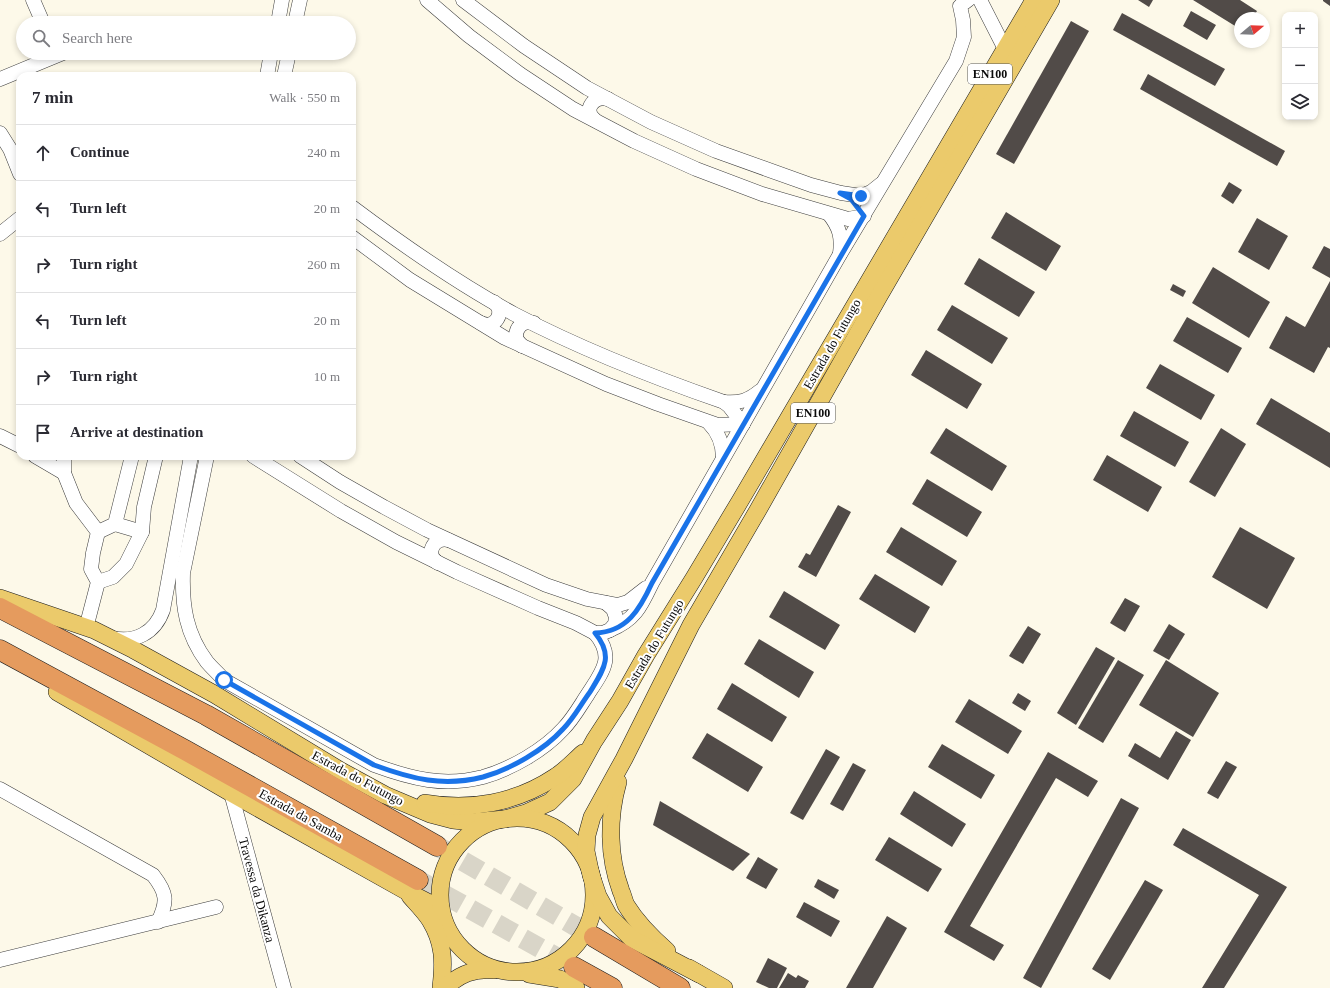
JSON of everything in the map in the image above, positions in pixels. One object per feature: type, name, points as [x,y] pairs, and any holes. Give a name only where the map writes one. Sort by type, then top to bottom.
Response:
[{"type":"highway","name":"Estrada do Futungo","points":[[0,608],[206,714],[437,846]]},
{"type":"highway","name":"Estrada da Samba","points":[[0,650],[185,750],[412,885]]},
{"type":"highway","points":[[594,937],[680,988]]},
{"type":"highway","points":[[574,967],[612,988]]},
{"type":"main road","name":"Estrada do Futungo","points":[[0,598],[86,628],[134,650],[214,694],[335,767],[379,791],[430,814],[453,820],[472,822],[505,819],[526,813],[550,802],[573,779],[594,741],[620,701],[646,655],[732,514],[1034,0]]},
{"type":"main road","name":"Estrada do Futungo","points":[[591,874],[586,851],[587,835],[592,817],[624,759],[691,625],[762,504],[879,296],[1050,0]]},
{"type":"main road","points":[[0,658],[231,792],[412,885],[443,915],[450,933],[457,944],[467,954],[489,967],[508,972],[528,972],[552,964],[563,957],[577,943],[587,926],[593,901],[591,874]]},
{"type":"main road","points":[[379,791],[410,801],[442,806],[473,806],[503,801],[530,791],[555,777],[594,741]]},
{"type":"main road","points":[[624,759],[614,795],[611,814],[610,834],[617,881],[626,904],[638,923],[670,954],[699,974]]},
{"type":"main road","points":[[442,988],[450,955],[449,938],[440,896],[443,872],[454,850],[471,832],[482,826],[505,819],[530,819],[542,822],[563,834],[580,852],[591,874],[598,896],[609,916],[632,939],[724,988]]},
{"type":"main road","points":[[412,885],[441,945],[444,966],[442,988]]},
{"type":"main road","points":[[442,988],[463,974],[476,970],[537,974],[560,979],[576,988]]},
{"type":"street","points":[[33,0],[40,16]]},
{"type":"street","points":[[279,16],[282,0]]},
{"type":"street","points":[[297,16],[300,0]]},
{"type":"street","points":[[427,0],[469,36],[520,74],[573,109],[634,141],[696,169],[762,194],[848,219],[864,216]]},
{"type":"street","points":[[463,0],[505,32],[587,88],[651,122],[716,151],[811,185],[840,193],[861,196],[871,192],[884,182]]},
{"type":"street","points":[[595,633],[603,633],[622,625],[634,614],[645,598],[652,583],[839,256],[956,61],[964,37],[960,6],[968,0]]},
{"type":"street","points":[[980,0],[1005,49]]},
{"type":"street","points":[[16,72],[44,60]]},
{"type":"street","points":[[268,72],[270,60]]},
{"type":"street","points":[[285,72],[287,60]]},
{"type":"street","points":[[0,79],[16,72]]},
{"type":"street","points":[[555,97],[563,99],[571,95],[574,84],[569,77]]},
{"type":"street","points":[[595,120],[592,118],[590,110],[593,102],[600,98],[608,99]]},
{"type":"street","points":[[0,134],[10,150],[16,164]]},
{"type":"street","points":[[840,193],[851,199],[864,216]]},
{"type":"street","points":[[356,210],[402,244],[457,281],[494,302],[534,323],[612,360],[724,402],[743,424]]},
{"type":"street","points":[[829,214],[840,232],[842,242],[839,256]]},
{"type":"street","points":[[0,234],[16,221]]},
{"type":"street","points":[[356,240],[410,280],[505,338],[606,384],[709,423],[718,425],[743,424]]},
{"type":"street","points":[[481,323],[489,325],[497,321],[500,313],[494,302]]},
{"type":"street","points":[[522,346],[516,339],[516,330],[526,322],[534,323]]},
{"type":"street","points":[[724,402],[742,402],[763,388]]},
{"type":"street","points":[[709,423],[717,431],[723,449],[723,458]]},
{"type":"street","points":[[0,436],[16,444]]},
{"type":"street","points":[[42,460],[64,473]]},
{"type":"street","points":[[64,460],[64,473],[76,503],[98,532]]},
{"type":"street","points":[[114,524],[131,460]]},
{"type":"street","points":[[98,582],[113,578],[126,564],[142,532],[144,508],[155,460]]},
{"type":"street","points":[[109,638],[122,640],[135,638],[153,628],[160,620],[190,460]]},
{"type":"street","points":[[206,463],[184,573],[184,610],[189,628],[197,646],[207,662],[224,680],[374,765],[401,775],[429,781],[456,782],[484,776],[513,765],[549,742],[563,729],[576,713],[597,680],[606,661],[606,651],[602,642],[595,633],[576,623],[457,572],[396,542],[341,511],[259,460]]},
{"type":"street","points":[[306,460],[340,482],[408,520],[546,585],[587,599],[618,605],[628,602],[641,594],[652,583]]},
{"type":"street","points":[[396,542],[404,543],[411,538],[414,530],[411,522],[408,520]]},
{"type":"street","points":[[98,532],[114,524],[142,532]]},
{"type":"street","points":[[86,628],[98,582],[91,569],[98,532]]},
{"type":"street","points":[[438,563],[432,557],[431,553],[433,545],[440,540],[448,540]]},
{"type":"street","points":[[606,603],[613,609],[616,617],[615,624],[610,630]]},
{"type":"street","points":[[0,789],[153,875],[166,896],[164,909],[158,922]]},
{"type":"street","name":"Travessa da Dikanza","points":[[231,792],[284,988]]},
{"type":"street","points":[[0,960],[216,907]]},
{"type":"building","points":[[1138,0],[1153,0],[1149,7]]},
{"type":"building","points":[[1193,0],[1240,0],[1257,11],[1234,12],[1234,25]]},
{"type":"building","points":[[1330,0],[1330,6],[1323,1]]},
{"type":"building","points":[[1191,11],[1216,25],[1207,40],[1183,26]]},
{"type":"building","points":[[1122,13],[1225,69],[1215,86],[1113,30]]},
{"type":"building","points":[[1071,21],[1089,31],[1014,164],[996,154]]},
{"type":"building","points":[[1148,74],[1285,151],[1277,166],[1140,89]]},
{"type":"building","points":[[1229,182],[1242,190],[1233,204],[1221,196]]},
{"type":"building","points":[[1006,212],[1061,246],[1046,271],[991,238]]},
{"type":"building","points":[[1257,218],[1288,236],[1269,270],[1238,252]]},
{"type":"building","points":[[1324,246],[1330,249],[1330,278],[1312,268]]},
{"type":"building","points":[[979,258],[1035,292],[1019,317],[964,284]]},
{"type":"building","points":[[1213,267],[1270,302],[1249,338],[1192,303]]},
{"type":"building","points":[[1330,281],[1330,348],[1328,347],[1314,373],[1269,348],[1286,316],[1305,327]]},
{"type":"building","points":[[1173,284],[1186,291],[1183,297],[1170,290]]},
{"type":"building","points":[[952,305],[1008,338],[992,364],[937,330]]},
{"type":"building","points":[[1187,317],[1242,348],[1228,373],[1173,341]]},
{"type":"building","points":[[926,350],[982,384],[967,409],[911,375]]},
{"type":"building","points":[[1160,364],[1215,395],[1201,420],[1146,388]]},
{"type":"building","points":[[1271,398],[1330,433],[1330,468],[1256,424]]},
{"type":"building","points":[[1134,411],[1189,442],[1175,467],[1120,436]]},
{"type":"building","points":[[946,428],[1007,466],[992,491],[930,453]]},
{"type":"building","points":[[1221,428],[1246,444],[1215,497],[1189,482]]},
{"type":"building","points":[[1107,455],[1162,487],[1148,512],[1093,480]]},
{"type":"building","points":[[927,479],[982,512],[967,537],[912,504]]},
{"type":"building","points":[[838,505],[851,512],[816,577],[798,567],[806,553],[810,555]]},
{"type":"building","points":[[901,527],[957,561],[942,586],[886,552]]},
{"type":"building","points":[[1240,527],[1295,558],[1267,609],[1212,577]]},
{"type":"building","points":[[875,574],[930,607],[915,633],[859,599]]},
{"type":"building","points":[[784,591],[840,625],[825,650],[769,617]]},
{"type":"building","points":[[1125,598],[1140,606],[1125,632],[1110,623]]},
{"type":"building","points":[[1169,624],[1185,634],[1169,660],[1153,651]]},
{"type":"building","points":[[1028,626],[1041,634],[1023,664],[1009,656]]},
{"type":"building","points":[[759,639],[814,672],[799,698],[744,664]]},
{"type":"building","points":[[1096,647],[1115,658],[1076,725],[1057,713]]},
{"type":"building","points":[[1118,660],[1144,675],[1103,743],[1078,728]]},
{"type":"building","points":[[1166,660],[1219,693],[1193,737],[1139,705]]},
{"type":"building","points":[[732,683],[787,717],[772,742],[717,709]]},
{"type":"building","points":[[1018,693],[1031,701],[1025,711],[1012,703]]},
{"type":"building","points":[[969,699],[1022,731],[1008,754],[955,722]]},
{"type":"building","points":[[1176,731],[1191,740],[1168,780],[1128,756],[1135,743],[1160,758]]},
{"type":"building","points":[[707,733],[763,767],[748,792],[692,758]]},
{"type":"building","points":[[942,744],[995,775],[981,799],[928,767]]},
{"type":"building","points":[[826,749],[840,757],[803,820],[790,813]]},
{"type":"building","points":[[1048,752],[1098,781],[1088,797],[1056,778],[970,926],[1004,945],[994,961],[944,932]]},
{"type":"building","points":[[1226,761],[1237,767],[1218,799],[1207,793]]},
{"type":"building","points":[[853,763],[866,770],[843,811],[830,804]]},
{"type":"building","points":[[914,791],[966,824],[952,847],[900,814]]},
{"type":"building","points":[[1121,798],[1139,808],[1041,988],[1023,978]]},
{"type":"building","points":[[660,801],[750,854],[733,871],[653,825]]},
{"type":"building","points":[[1183,828],[1287,887],[1224,988],[1202,988],[1259,895],[1173,845]]},
{"type":"building","points":[[889,837],[942,869],[928,892],[875,860]]},
{"type":"building","points":[[758,857],[778,869],[766,889],[746,878]]},
{"type":"building","points":[[818,879],[839,890],[834,899],[814,887]]},
{"type":"building","points":[[1145,880],[1163,890],[1110,980],[1092,969]]},
{"type":"building","points":[[804,902],[840,921],[831,937],[796,917]]},
{"type":"building","points":[[887,916],[907,928],[873,988],[846,988]]},
{"type":"building","points":[[768,958],[787,968],[777,988],[769,988],[756,982]]},
{"type":"building","points":[[788,973],[796,978],[798,975],[809,981],[805,988],[779,988]]},
{"type":"tunnel","points":[[437,846],[594,937]]},
{"type":"tunnel","points":[[418,880],[574,967]]},
{"type":"route","points":[[224,680],[374,765],[401,775],[429,781],[456,782],[484,776],[513,765],[549,742],[563,729],[576,713],[597,680],[606,661],[606,651],[602,642],[595,633],[603,633],[628,621],[645,598],[723,458],[839,256],[864,216],[851,199],[840,193],[861,196]]}]
